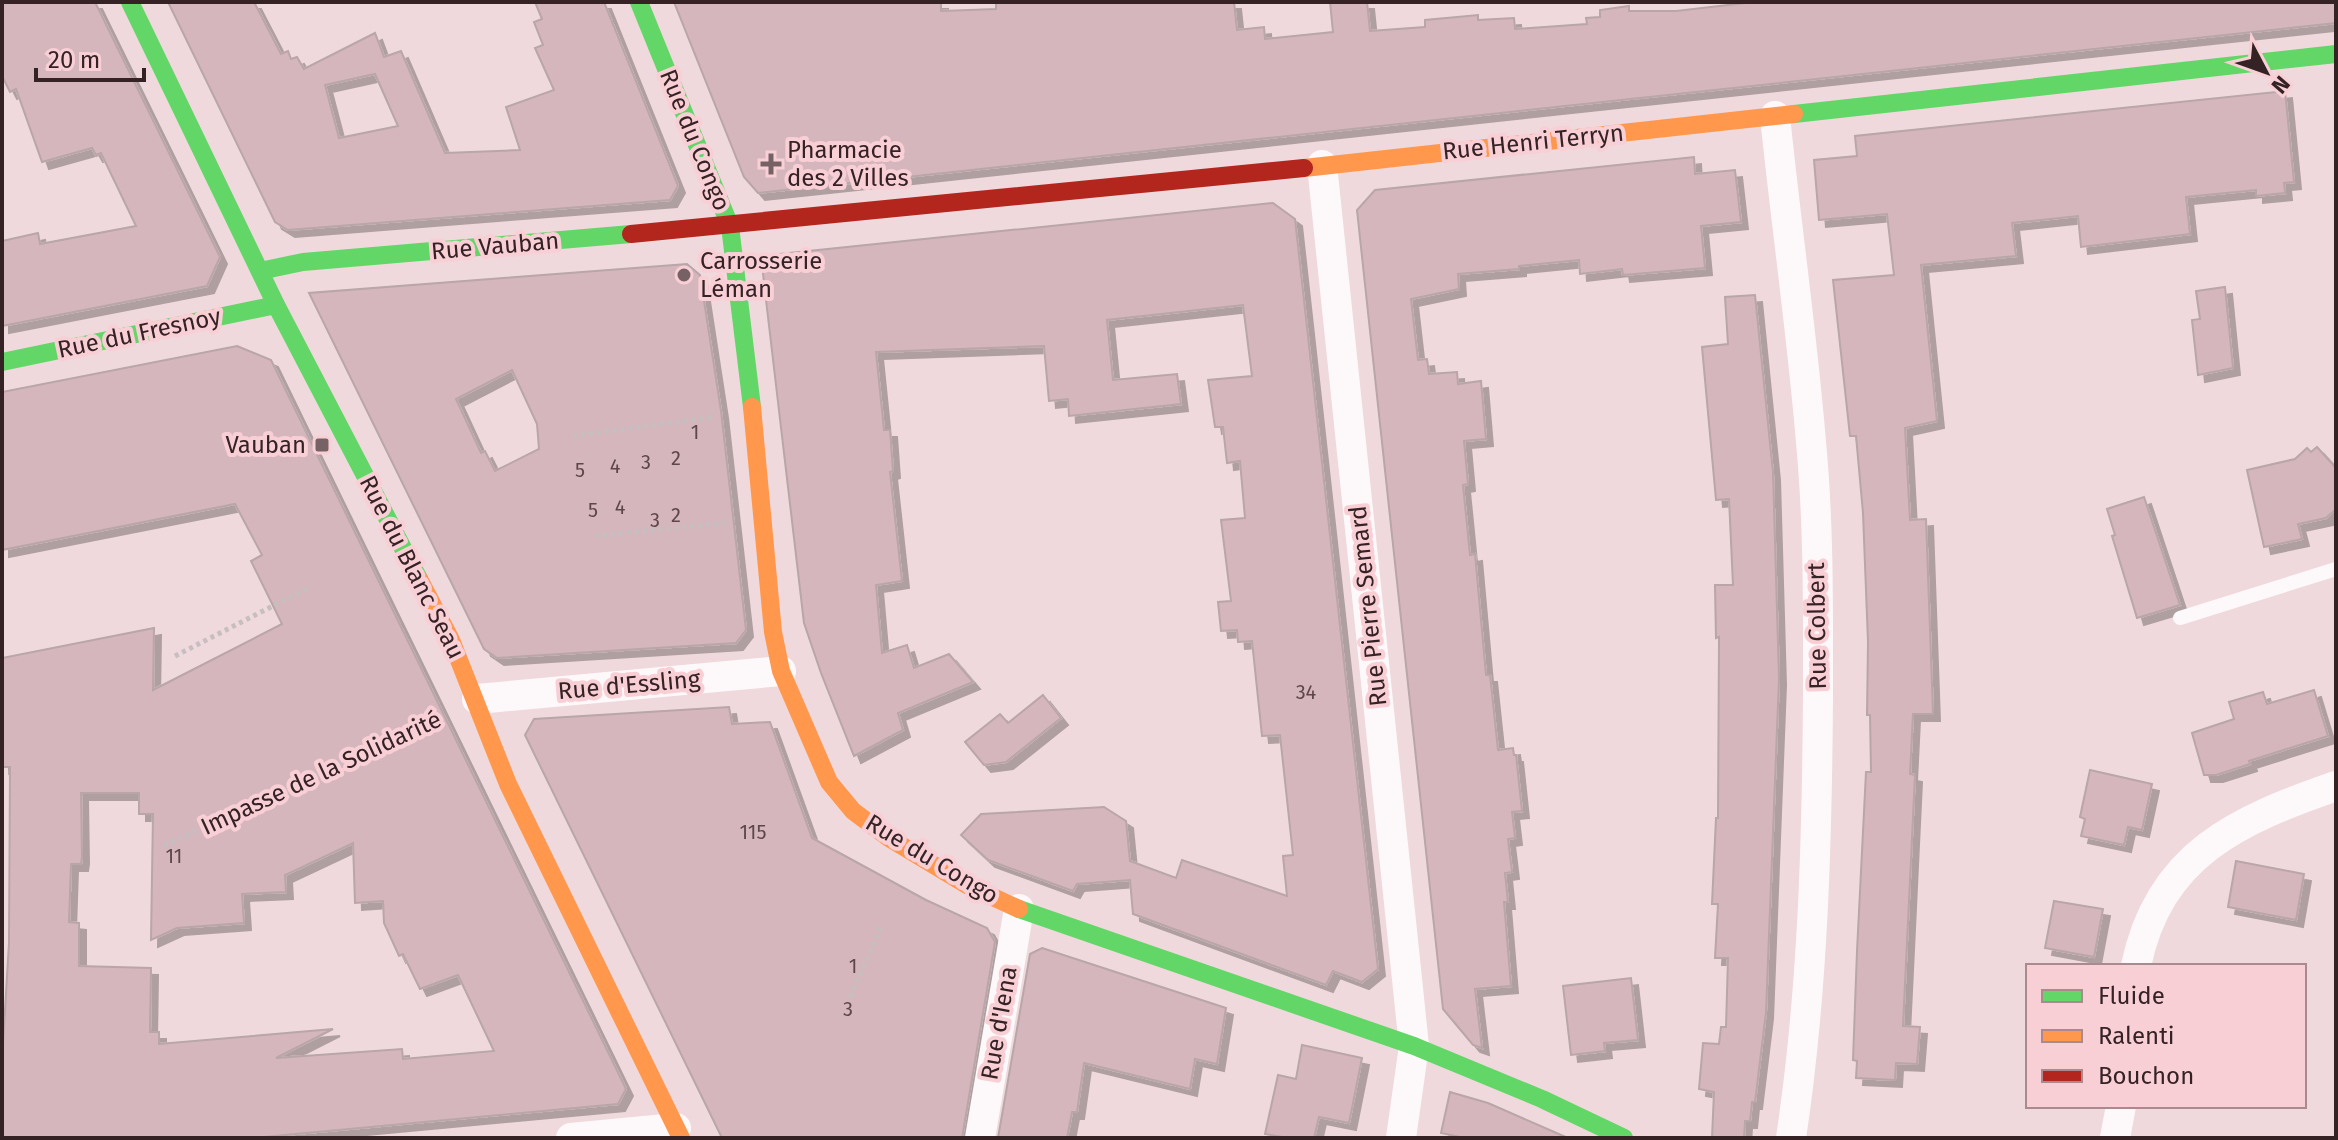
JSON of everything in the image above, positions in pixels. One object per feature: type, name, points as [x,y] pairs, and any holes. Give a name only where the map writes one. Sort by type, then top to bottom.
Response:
[{"type":"street","name":"Rue du Blanc Seau","points":[[130,2],[276,305],[451,640],[477,699],[508,784],[678,1133]]},
{"type":"street","name":"Rue du Congo","points":[[639,2],[730,226],[773,632],[781,671],[829,782],[853,811],[889,838],[967,885],[1019,909],[1414,1046],[1542,1099],[1624,1138]]},
{"type":"street","name":"Rue Henri Terryn","points":[[730,226],[2336,54]]},
{"type":"street","name":"Rue Colbert","points":[[1775,116],[1812,443],[1817,571],[1817,766],[1812,899],[1806,1017],[1791,1138]]},
{"type":"street","name":"Rue Pierre Semard","points":[[1322,165],[1414,1046],[1401,1138]]},
{"type":"street","name":"Rue Vauban","points":[[260,271],[303,262],[730,226]]},
{"type":"street","name":"Rue du Fresnoy","points":[[2,362],[276,305]]},
{"type":"street","name":"Rue d'Essling","points":[[477,699],[781,671]]},
{"type":"street","points":[[2137,964],[2148,925],[2165,894],[2185,867],[2210,844],[2239,825],[2336,786]]},
{"type":"street","name":"Rue d'Iena","points":[[980,1138],[1019,909]]},
{"type":"street","points":[[2115,1138],[2121,1108]]},
{"type":"street","points":[[571,1138],[678,1133]]},
{"type":"lane","points":[[2180,618],[2336,569]]},
{"type":"path","points":[[573,436],[752,411]]},
{"type":"path","points":[[595,536],[762,519]]},
{"type":"path","points":[[175,656],[310,587]]},
{"type":"path","name":"Impasse de la Solidarité","points":[[164,846],[477,699]]},
{"type":"path","points":[[850,997],[881,927]]},
{"type":"building","points":[[2,2],[95,2],[220,257],[207,286],[2,326],[2,241],[38,233],[40,244],[136,226],[101,153],[96,155],[92,148],[42,162],[16,89],[10,92],[2,76]]},
{"type":"building","points":[[168,2],[254,2],[281,54],[288,51],[291,59],[297,57],[304,69],[375,33],[384,57],[401,51],[445,153],[520,150],[506,107],[554,90],[535,48],[543,45],[534,22],[542,19],[535,2],[604,2],[678,186],[670,200],[288,230],[275,222]],"holes":[[[375,74],[398,126],[339,138],[325,85]]]},
{"type":"building","points":[[674,2],[941,2],[941,11],[996,9],[996,2],[1234,2],[1237,30],[1264,27],[1265,39],[1333,32],[1330,2],[1367,2],[1370,31],[1425,27],[1425,20],[1478,15],[1478,20],[1514,18],[1515,29],[1587,24],[1586,18],[1600,17],[1600,10],[1629,6],[1629,11],[1676,11],[1754,2],[2336,2],[2336,23],[758,193],[744,177]]},
{"type":"building","points":[[2285,91],[2294,182],[2284,183],[2285,193],[2256,196],[2256,190],[2186,197],[2190,234],[2081,247],[2078,216],[2012,223],[2016,256],[1921,265],[1937,421],[1905,428],[1910,520],[1926,519],[1933,714],[1913,714],[1910,774],[1915,775],[1903,1026],[1920,1027],[1917,1064],[1896,1063],[1895,1080],[1856,1078],[1857,1061],[1853,1060],[1857,951],[1866,772],[1871,772],[1870,715],[1867,715],[1868,642],[1863,513],[1856,436],[1850,436],[1833,280],[1894,275],[1887,214],[1819,220],[1814,160],[1857,156],[1855,136]]},
{"type":"building","points":[[1694,157],[1695,174],[1735,170],[1741,222],[1701,226],[1705,268],[1623,275],[1622,269],[1580,274],[1579,260],[1519,266],[1519,269],[1458,274],[1459,289],[1411,299],[1418,360],[1427,359],[1429,374],[1457,372],[1458,384],[1481,381],[1486,439],[1464,441],[1468,484],[1463,485],[1470,555],[1475,554],[1486,675],[1490,675],[1498,750],[1513,748],[1516,755],[1522,811],[1512,812],[1515,838],[1508,839],[1512,872],[1505,873],[1508,902],[1504,902],[1511,986],[1475,989],[1482,1048],[1473,1045],[1443,1009],[1357,210],[1375,190]]},
{"type":"building","points":[[1273,203],[1295,219],[1378,969],[1362,982],[1333,971],[1326,985],[1133,914],[1130,880],[1077,884],[1073,891],[988,860],[961,835],[981,814],[1104,807],[1126,821],[1130,861],[1176,878],[1182,860],[1287,896],[1283,856],[1293,855],[1280,735],[1262,736],[1252,641],[1238,642],[1237,630],[1221,631],[1218,602],[1231,601],[1221,520],[1245,518],[1240,461],[1227,463],[1223,427],[1215,427],[1208,380],[1252,376],[1243,305],[1107,320],[1113,380],[1177,374],[1181,404],[1069,416],[1068,399],[1049,401],[1044,346],[876,352],[884,430],[890,430],[893,471],[890,472],[902,581],[876,585],[882,653],[907,645],[914,668],[949,654],[973,682],[898,713],[903,730],[854,756],[804,623],[764,283],[762,264],[770,255]]},
{"type":"building","points":[[687,264],[700,275],[721,411],[746,630],[736,643],[497,658],[484,649],[309,293]],"holes":[[[512,370],[537,424],[539,449],[495,471],[485,451],[481,453],[456,399]]]},
{"type":"building","points":[[2225,287],[2233,368],[2198,375],[2192,320],[2200,319],[2196,291]]},
{"type":"building","points":[[1755,295],[1773,473],[1779,678],[1766,1012],[1755,1102],[1752,1102],[1750,1121],[1745,1121],[1744,1138],[1712,1138],[1714,1092],[1699,1089],[1703,1043],[1719,1044],[1721,1027],[1726,1027],[1728,958],[1715,958],[1718,904],[1712,904],[1718,818],[1719,637],[1716,638],[1715,585],[1733,585],[1729,499],[1716,500],[1702,347],[1728,344],[1725,297]]},
{"type":"building","points":[[237,346],[271,360],[626,1089],[618,1104],[253,1138],[2,1138],[2,1060],[9,943],[10,767],[2,767],[2,658],[154,628],[153,690],[282,624],[251,561],[262,555],[235,504],[2,550],[2,392]],"holes":[[[81,793],[139,793],[139,814],[153,814],[151,940],[177,928],[244,923],[242,894],[286,892],[285,875],[353,843],[355,903],[383,901],[384,923],[399,956],[403,954],[420,989],[458,975],[494,1051],[403,1059],[402,1049],[276,1058],[333,1029],[159,1044],[159,1032],[150,1032],[151,968],[79,966],[79,923],[69,922],[71,864],[81,864],[82,857]]]},
{"type":"building","points":[[2317,447],[2336,468],[2336,509],[2326,518],[2298,524],[2302,539],[2264,547],[2247,470],[2295,459],[2307,448],[2311,452]]},
{"type":"building","points":[[2144,497],[2180,605],[2137,618],[2107,509]]},
{"type":"building","points":[[2314,690],[2328,736],[2216,775],[2204,775],[2192,733],[2234,719],[2229,702],[2263,692],[2267,704]]},
{"type":"building","points":[[1043,695],[1061,718],[1006,762],[984,765],[965,742],[1000,714],[1008,723]]},
{"type":"building","points":[[729,707],[732,724],[770,722],[812,838],[926,900],[987,928],[995,942],[962,1138],[722,1138],[525,735],[534,719]]},
{"type":"building","points":[[2090,770],[2152,784],[2142,830],[2128,827],[2124,845],[2081,836],[2085,819],[2080,817]]},
{"type":"building","points":[[2236,861],[2304,874],[2296,920],[2228,907]]},
{"type":"building","points":[[2054,901],[2103,909],[2094,957],[2045,948]]},
{"type":"building","points":[[1042,948],[1226,1008],[1217,1064],[1195,1059],[1190,1089],[1084,1063],[1077,1112],[1072,1112],[1067,1138],[998,1138],[1030,954]]},
{"type":"building","points":[[1631,978],[1638,1040],[1604,1043],[1605,1051],[1571,1055],[1563,986]]},
{"type":"building","points":[[1302,1045],[1362,1058],[1349,1123],[1319,1117],[1314,1138],[1265,1134],[1278,1075],[1296,1079]]},
{"type":"building","points":[[1450,1092],[1488,1103],[1568,1138],[1465,1138],[1441,1133]]},
{"type":"traffic: fast","points":[[130,2],[276,305],[419,579]]},
{"type":"traffic: fast","points":[[639,2],[730,226],[752,407]]},
{"type":"traffic: fast","points":[[1794,114],[2336,54]]},
{"type":"traffic: fast","points":[[260,271],[303,262],[631,234]]},
{"type":"traffic: fast","points":[[2,362],[276,305]]},
{"type":"traffic: fast","points":[[1019,909],[1414,1046],[1542,1099],[1624,1138]]},
{"type":"traffic: slow","points":[[1304,168],[1794,114]]},
{"type":"traffic: slow","points":[[752,407],[773,632],[781,671],[829,782],[853,811],[889,838],[967,885],[1019,909]]},
{"type":"traffic: slow","points":[[419,579],[451,640],[508,784],[681,1138]]},
{"type":"traffic: jam","points":[[631,234],[1304,168]]},
{"type":"place","name":"Pharmacie des 2 Villes","points":[[771,164]]},
{"type":"place","name":"Carrosserie Léman","points":[[684,275]]},
{"type":"place","name":"Vauban","points":[[322,445]]}]
